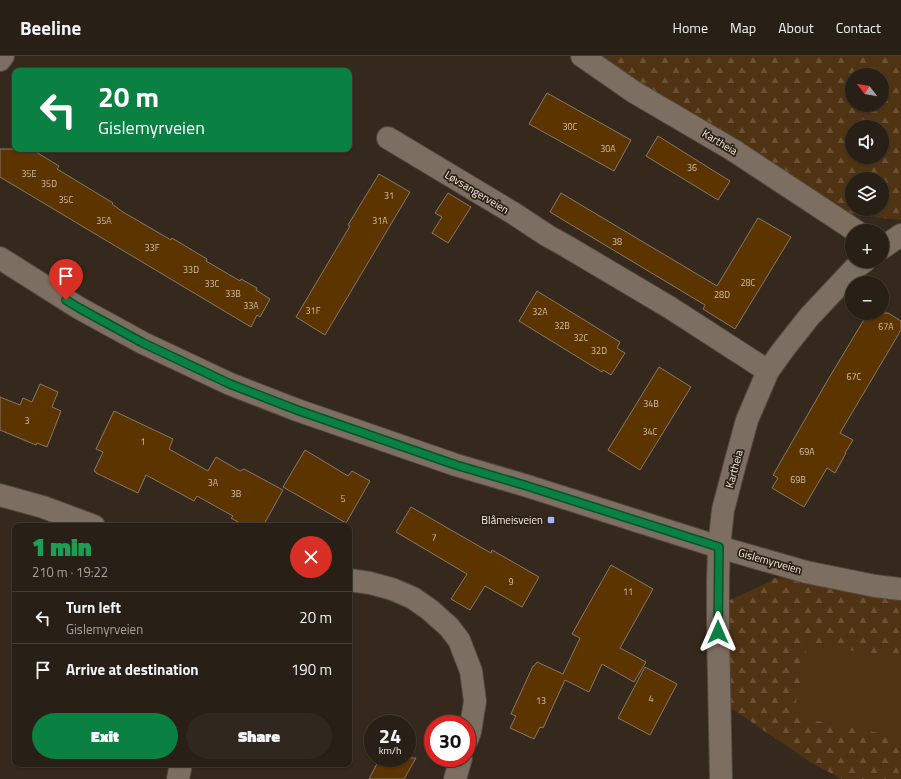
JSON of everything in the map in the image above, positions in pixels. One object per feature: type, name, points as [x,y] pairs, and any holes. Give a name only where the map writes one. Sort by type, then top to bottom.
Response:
[{"type":"street","points":[[0,60],[3,56]]},
{"type":"street","name":"Kartheia","points":[[582,56],[634,92],[733,150],[845,224]]},
{"type":"street","name":"Løvsangerveien","points":[[388,138],[548,236],[669,307],[768,371]]},
{"type":"street","points":[[889,243],[901,235]]},
{"type":"street","name":"Gislemyrveien","points":[[0,258],[79,308],[143,343],[230,384],[297,410],[456,465],[719,547],[806,572],[875,586],[901,589]]},
{"type":"street","name":"Kartheia","points":[[719,547],[723,510],[747,420],[768,371],[782,350],[809,318],[855,268]]},
{"type":"street","points":[[0,495],[43,507],[86,523]]},
{"type":"street","points":[[719,547],[718,632],[721,779]]},
{"type":"street","points":[[352,580],[370,583],[392,589],[413,598],[430,610],[448,627],[459,640],[471,671],[475,701],[473,715]]},
{"type":"street","points":[[178,779],[180,767]]},
{"type":"street","points":[[455,779],[458,767]]},
{"type":"green space","points":[[595,56],[901,56],[901,220],[861,216],[889,216],[889,172],[845,172],[845,211]]},
{"type":"green space","points":[[773,578],[901,583],[901,779],[842,779],[810,762],[722,702],[730,600],[771,581]]},
{"type":"green space","points":[[808,642],[901,660],[900,737],[793,716]]},
{"type":"building","points":[[547,93],[631,140],[614,171],[529,124]]},
{"type":"building","points":[[658,136],[730,181],[718,200],[646,156]]},
{"type":"building","points":[[0,149],[12,149],[12,152],[36,152],[59,166],[57,169],[113,203],[112,204],[123,212],[171,240],[172,238],[207,259],[206,261],[240,281],[241,279],[257,288],[256,290],[270,299],[260,317],[257,315],[251,327],[0,177]]},
{"type":"building","points":[[379,174],[410,192],[325,335],[296,317],[350,226],[348,225]]},
{"type":"building","points":[[448,193],[471,207],[448,243],[432,233],[442,217],[435,213]]},
{"type":"building","points":[[561,193],[717,286],[758,218],[791,237],[735,329],[703,309],[705,305],[550,212]]},
{"type":"building","points":[[537,291],[620,342],[617,348],[625,353],[611,375],[603,370],[602,372],[519,321]]},
{"type":"building","points":[[889,314],[901,321],[901,330],[840,433],[853,440],[835,473],[827,468],[804,507],[772,488],[778,478],[773,475],[864,320],[889,320]]},
{"type":"building","points":[[659,367],[691,387],[640,470],[608,450]]},
{"type":"building","points":[[40,384],[58,392],[52,407],[61,411],[47,447],[37,443],[36,445],[0,430],[0,397],[20,405],[23,398],[32,402]]},
{"type":"building","points":[[114,411],[173,439],[169,449],[208,471],[216,457],[240,471],[244,469],[283,490],[265,523],[240,523],[231,518],[233,516],[197,496],[194,501],[146,475],[138,493],[96,473],[94,471],[103,452],[96,449]]},
{"type":"building","points":[[305,450],[348,476],[352,471],[370,481],[346,523],[283,487]]},
{"type":"building","points":[[411,507],[491,553],[492,550],[539,577],[522,607],[485,586],[470,610],[451,599],[467,574],[396,532]]},
{"type":"building","points":[[611,565],[653,589],[620,648],[646,662],[634,682],[602,664],[589,692],[565,680],[543,728],[540,727],[534,739],[510,728],[516,716],[511,714],[533,666],[537,662],[563,674],[580,638],[572,634]]},
{"type":"building","points":[[645,667],[677,684],[650,735],[618,718]]},
{"type":"building","points":[[375,767],[411,767],[404,779],[369,779]]},
{"type":"place","name":"Blåmeisveien","points":[[551,520]]},
{"type":"route","points":[[66,300],[143,343],[230,384],[297,410],[456,465],[719,547],[718,632]]}]
